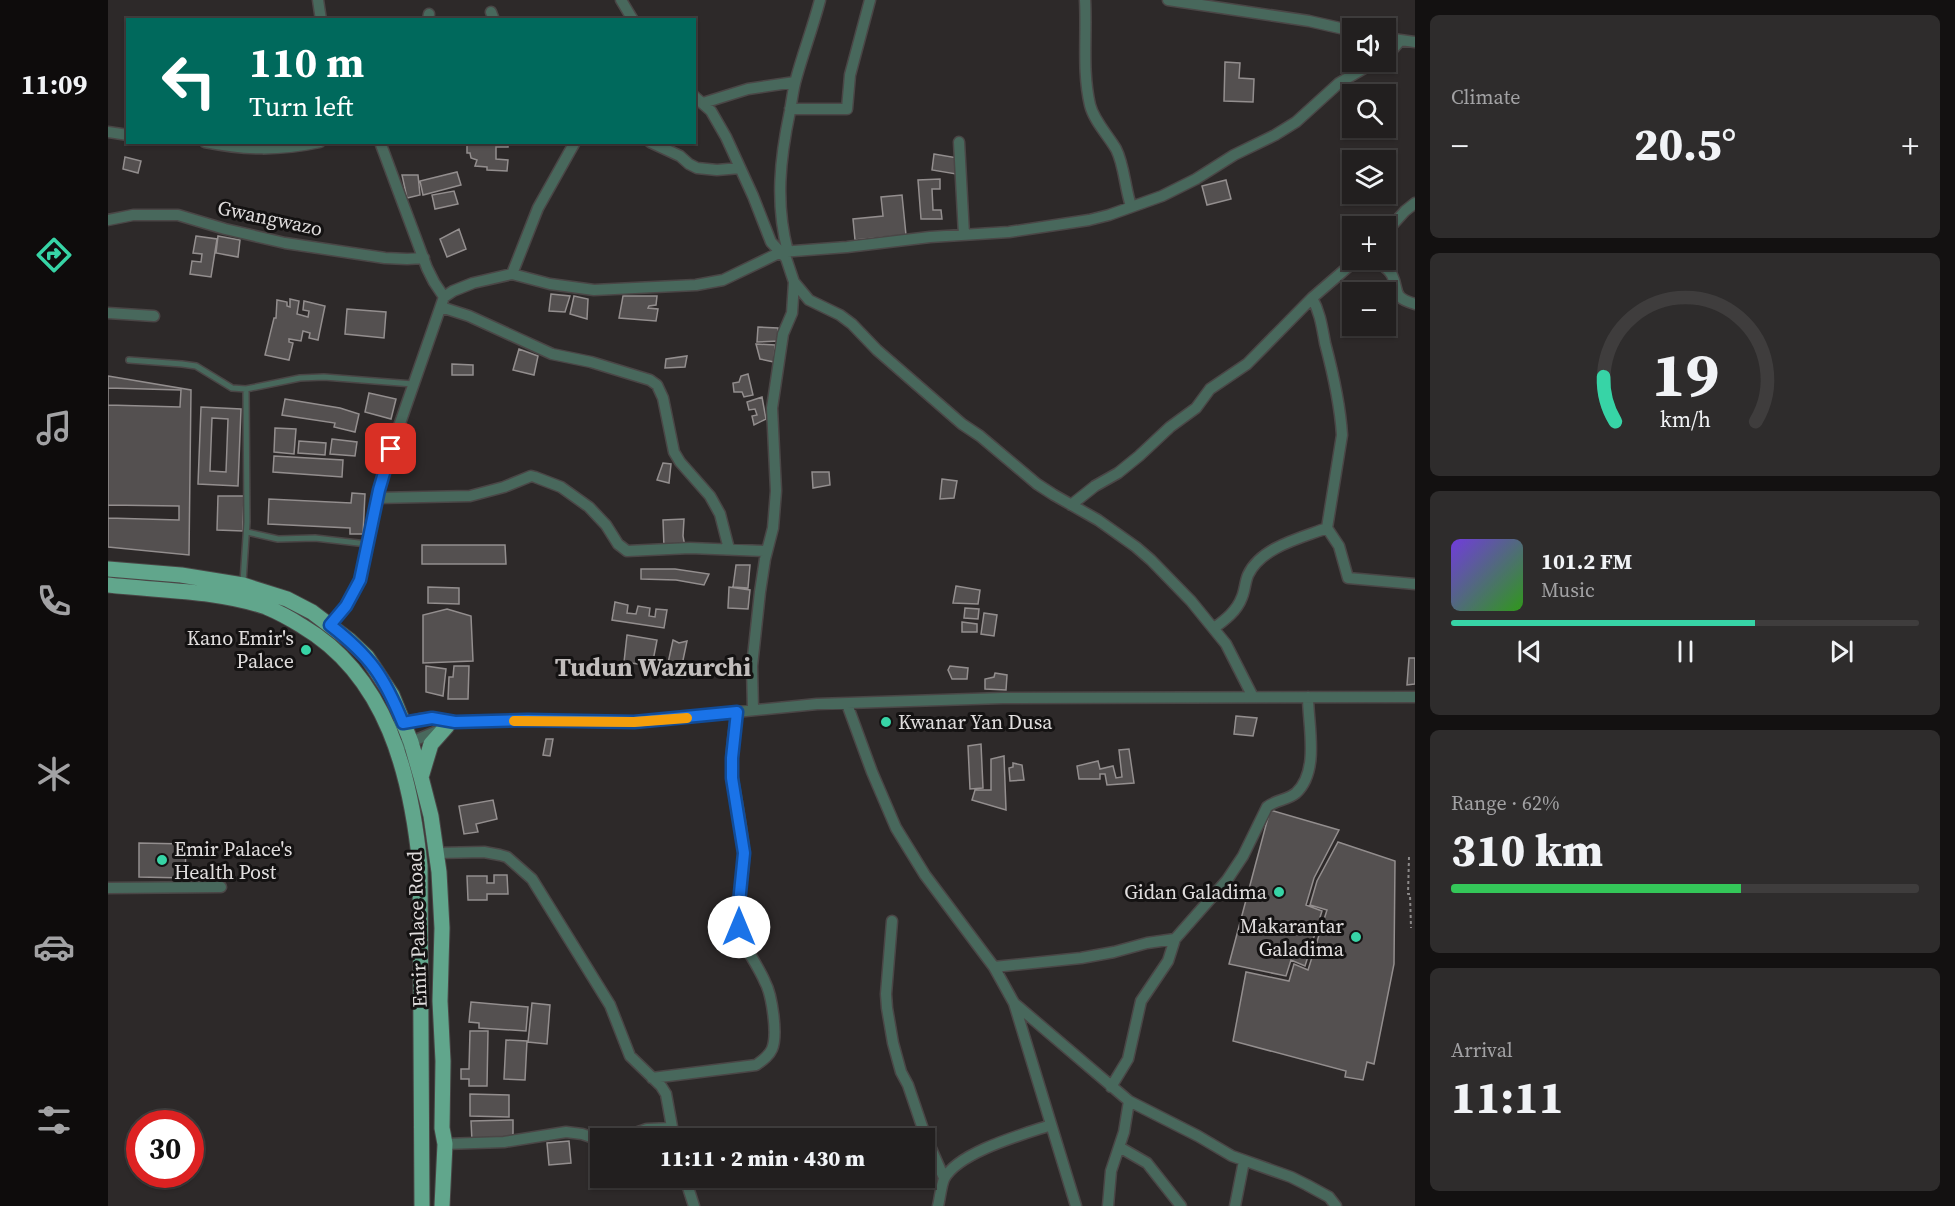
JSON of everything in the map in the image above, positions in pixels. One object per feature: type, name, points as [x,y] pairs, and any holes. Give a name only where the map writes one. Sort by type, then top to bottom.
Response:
[{"type":"main road","name":"Emir Palace Road","points":[[108,569],[181,575],[243,585],[287,599],[330,625],[367,657],[392,695],[396,747],[414,820],[420,866],[422,1206]]},
{"type":"main road","name":"Emir Palace Road","points":[[108,585],[184,592],[242,601],[267,608],[294,621],[317,635],[353,668],[411,742],[431,816],[442,928],[440,1001],[443,1061],[442,1128],[445,1144],[442,1206]]},
{"type":"main road","points":[[421,777],[430,744],[451,724]]},
{"type":"street","points":[[318,0],[321,18]]},
{"type":"street","points":[[621,0],[632,18]]},
{"type":"street","points":[[753,710],[752,666],[760,592],[773,528],[776,491],[772,408],[783,334],[792,313],[794,282],[785,252],[779,181],[781,158],[795,82],[820,0]]},
{"type":"street","points":[[790,109],[847,109],[850,75],[870,0]]},
{"type":"street","points":[[1085,0],[1087,88],[1091,109],[1120,160],[1131,206]]},
{"type":"street","points":[[1168,0],[1248,5],[1342,28]]},
{"type":"street","points":[[1396,40],[1415,42]]},
{"type":"street","points":[[1396,46],[1400,41]]},
{"type":"street","points":[[330,625],[354,593],[360,580],[377,498],[391,449],[442,302],[453,291],[473,283],[512,274],[574,289],[681,287],[723,280],[785,252],[1009,231],[1089,220],[1162,196],[1196,179],[1234,155],[1296,122],[1339,83],[1358,72]]},
{"type":"street","points":[[699,99],[795,82]]},
{"type":"street","points":[[699,99],[718,122],[771,242],[785,252]]},
{"type":"street","points":[[108,132],[126,135]]},
{"type":"street","points":[[959,142],[964,235]]},
{"type":"street","points":[[217,144],[266,150],[306,144]]},
{"type":"street","points":[[381,144],[442,302],[552,354],[591,362],[654,381],[660,390],[674,452],[710,496],[720,514],[729,549]]},
{"type":"street","points":[[512,274],[538,208],[574,144]]},
{"type":"street","points":[[654,144],[680,156],[697,168],[717,170],[740,168]]},
{"type":"street","points":[[1396,221],[1415,203]]},
{"type":"street","name":"Gwangwazo","points":[[108,220],[133,215],[178,215],[285,243],[385,258],[424,258]]},
{"type":"street","points":[[1071,505],[1095,486],[1118,473],[1170,427],[1196,408],[1210,389],[1247,364],[1312,298],[1344,270]]},
{"type":"street","points":[[1387,270],[1390,272],[1398,295],[1415,304]]},
{"type":"street","points":[[794,282],[809,300],[840,315],[852,324],[877,350],[962,424],[980,436],[1037,484],[1098,520],[1137,547],[1172,579],[1214,628],[1233,655],[1253,697]]},
{"type":"street","points":[[1312,298],[1318,310],[1334,376],[1342,435],[1327,528],[1339,546],[1348,578],[1415,584]]},
{"type":"street","points":[[108,313],[153,316]]},
{"type":"street","points":[[377,498],[470,496],[504,487],[527,477],[536,477],[561,487],[589,507],[606,525],[618,544],[627,551],[690,548],[767,551]]},
{"type":"street","points":[[1214,628],[1239,604],[1249,574],[1262,558],[1296,540],[1327,528]]},
{"type":"street","points":[[1111,1087],[1128,1059],[1142,1001],[1163,968],[1175,939],[1227,880],[1243,856],[1267,807],[1274,801],[1295,794],[1306,777],[1312,752],[1308,697]]},
{"type":"street","points":[[396,725],[432,718],[451,724],[527,720],[634,722],[753,710],[1003,698],[1415,697]]},
{"type":"street","points":[[847,704],[896,828],[925,875],[993,967],[1014,1003],[1076,1206]]},
{"type":"street","points":[[652,1078],[756,1065],[768,1055],[774,1042],[772,1007],[767,984],[739,927],[744,853],[732,778],[737,712]]},
{"type":"street","points":[[396,747],[451,724]]},
{"type":"street","points":[[436,853],[484,852],[500,855],[507,857],[532,879],[610,1005],[630,1056],[666,1094],[672,1128]]},
{"type":"street","points":[[108,888],[220,887]]},
{"type":"street","points":[[892,921],[886,994],[893,1043],[901,1072],[908,1085],[925,1135],[945,1178]]},
{"type":"street","points":[[993,967],[1082,958],[1175,939]]},
{"type":"street","points":[[1014,1003],[1129,1101],[1244,1161],[1291,1177],[1329,1197],[1336,1206]]},
{"type":"street","points":[[1108,1206],[1112,1172],[1120,1148],[1129,1101]]},
{"type":"street","points":[[938,1206],[945,1178],[954,1168],[978,1152],[998,1143],[1051,1125]]},
{"type":"street","points":[[445,1144],[504,1142],[566,1132],[590,1137]]},
{"type":"street","points":[[1120,1148],[1147,1164],[1181,1206]]},
{"type":"street","points":[[1235,1206],[1244,1161]]},
{"type":"street","points":[[688,1188],[694,1206]]},
{"type":"lane","points":[[129,360],[196,366],[232,388],[246,389],[277,382],[312,378],[413,384]]},
{"type":"lane","points":[[243,585],[247,532],[246,389]]},
{"type":"lane","points":[[247,532],[278,539],[315,538],[368,544]]},
{"type":"path","points":[[1409,856],[1408,894],[1410,894],[1411,928]]},
{"type":"building","points":[[1225,62],[1240,63],[1239,78],[1254,79],[1253,102],[1224,101]]},
{"type":"building","points":[[467,144],[508,144],[508,147],[496,147],[496,159],[508,160],[507,171],[487,170],[487,167],[475,166],[477,160],[471,158],[470,153],[467,153]]},
{"type":"building","points":[[934,154],[958,158],[956,174],[932,170]]},
{"type":"building","points":[[125,157],[141,161],[138,173],[123,169]]},
{"type":"building","points":[[457,172],[461,185],[423,195],[420,181]]},
{"type":"building","points":[[402,175],[418,175],[420,195],[407,198]]},
{"type":"building","points":[[940,179],[940,189],[932,189],[933,210],[941,210],[942,219],[921,219],[918,180]]},
{"type":"building","points":[[1226,180],[1231,199],[1207,205],[1202,186]]},
{"type":"building","points":[[454,191],[458,204],[435,209],[432,195]]},
{"type":"building","points":[[902,195],[906,235],[855,240],[853,219],[883,216],[881,197]]},
{"type":"building","points":[[459,229],[466,249],[447,257],[440,239]]},
{"type":"building","points":[[196,236],[217,239],[211,277],[190,274],[192,261],[201,262],[202,254],[193,253]]},
{"type":"building","points":[[218,236],[240,240],[238,257],[216,253]]},
{"type":"building","points":[[551,294],[570,296],[565,312],[549,311]]},
{"type":"building","points":[[574,296],[588,299],[587,319],[570,314]]},
{"type":"building","points":[[623,296],[657,296],[656,305],[648,308],[658,309],[656,321],[619,318]]},
{"type":"building","points":[[290,299],[299,301],[297,314],[308,317],[309,311],[303,310],[304,301],[325,306],[318,340],[309,338],[310,333],[303,331],[301,341],[289,339],[289,342],[293,343],[289,360],[265,355],[274,318],[276,318],[277,300],[287,302],[287,306],[290,307]]},
{"type":"building","points":[[347,309],[386,312],[384,338],[345,334]]},
{"type":"building","points":[[758,327],[778,328],[779,341],[757,342]]},
{"type":"building","points":[[756,344],[775,345],[774,362],[760,359]]},
{"type":"building","points":[[519,349],[538,356],[534,375],[513,370]]},
{"type":"building","points":[[687,356],[685,367],[665,368],[666,359]]},
{"type":"building","points":[[452,364],[473,365],[473,375],[452,375]]},
{"type":"building","points":[[748,374],[753,395],[744,397],[742,392],[734,392],[733,383],[739,382],[741,376]]},
{"type":"building","points":[[108,376],[191,390],[189,555],[108,547]]},
{"type":"building","points":[[108,388],[181,390],[180,407],[108,405]]},
{"type":"building","points":[[369,393],[396,399],[391,419],[365,412]]},
{"type":"building","points":[[762,397],[766,419],[754,425],[752,416],[757,415],[755,409],[749,410],[747,402]]},
{"type":"building","points":[[285,399],[340,408],[359,414],[355,432],[334,427],[335,423],[282,415]]},
{"type":"building","points":[[201,407],[241,409],[238,486],[198,484]],"holes":[[[212,418],[228,419],[226,472],[210,471]]]},
{"type":"building","points":[[275,428],[296,429],[294,454],[274,452]]},
{"type":"building","points":[[332,439],[357,442],[355,456],[330,454]]},
{"type":"building","points":[[299,441],[326,443],[325,455],[298,453]]},
{"type":"building","points":[[274,456],[343,460],[342,477],[273,472]]},
{"type":"building","points":[[663,463],[671,464],[669,483],[657,480]]},
{"type":"building","points":[[812,472],[829,472],[830,485],[813,488]]},
{"type":"building","points":[[942,479],[957,481],[954,498],[940,499]]},
{"type":"building","points":[[352,493],[365,494],[363,534],[350,534],[350,528],[268,524],[269,499],[351,503]]},
{"type":"building","points":[[218,496],[244,496],[243,531],[217,530]]},
{"type":"building","points":[[108,505],[179,506],[179,520],[108,518]]},
{"type":"building","points":[[684,519],[685,547],[664,548],[663,520]]},
{"type":"building","points":[[422,545],[505,545],[506,564],[422,564]]},
{"type":"building","points":[[736,565],[750,565],[748,588],[733,587]]},
{"type":"building","points":[[641,569],[675,569],[709,574],[704,585],[676,580],[641,579]]},
{"type":"building","points":[[956,586],[980,590],[978,604],[953,603]]},
{"type":"building","points":[[428,587],[459,588],[459,604],[428,603]]},
{"type":"building","points":[[729,587],[750,590],[748,609],[728,608]]},
{"type":"building","points":[[615,602],[628,605],[627,613],[636,614],[638,606],[650,608],[649,616],[655,617],[656,609],[667,610],[664,628],[612,620]]},
{"type":"building","points":[[965,608],[979,609],[978,619],[964,618]]},
{"type":"building","points":[[447,609],[471,616],[473,661],[423,663],[423,615]]},
{"type":"building","points":[[984,613],[997,615],[994,636],[981,634]]},
{"type":"building","points":[[962,622],[977,624],[977,632],[962,632]]},
{"type":"building","points":[[627,635],[657,640],[652,666],[624,662]]},
{"type":"building","points":[[673,640],[679,643],[687,641],[682,665],[675,666],[668,663]]},
{"type":"building","points":[[1409,658],[1415,658],[1415,684],[1407,685]]},
{"type":"building","points":[[426,666],[446,669],[443,696],[426,692]]},
{"type":"building","points":[[454,666],[469,666],[468,699],[448,699],[449,677],[453,677]]},
{"type":"building","points":[[950,666],[968,668],[967,679],[952,679],[948,670]]},
{"type":"building","points":[[995,673],[1007,675],[1006,690],[985,689],[985,679],[994,677]]},
{"type":"building","points":[[1236,716],[1257,718],[1253,736],[1234,734]]},
{"type":"building","points":[[546,739],[553,739],[550,756],[543,755]]},
{"type":"building","points":[[981,744],[983,788],[970,789],[968,746]]},
{"type":"building","points":[[1129,749],[1134,783],[1107,785],[1105,774],[1100,774],[1100,779],[1079,779],[1077,766],[1098,761],[1100,769],[1113,766],[1116,778],[1122,777],[1119,750]]},
{"type":"building","points":[[1004,756],[1006,810],[972,800],[975,790],[991,790],[991,759]]},
{"type":"building","points":[[1013,763],[1022,765],[1024,780],[1010,781],[1009,768],[1013,767]]},
{"type":"building","points":[[493,800],[497,819],[476,824],[478,832],[464,834],[459,806]]},
{"type":"building","name":"Gidan Galadima","points":[[1270,810],[1339,830],[1314,878],[1306,905],[1322,911],[1305,966],[1291,960],[1286,976],[1229,964]]},
{"type":"building","name":"Makarantar Galadima","points":[[1338,842],[1395,861],[1394,964],[1374,1064],[1367,1062],[1363,1080],[1345,1077],[1346,1071],[1233,1041],[1246,972],[1289,981],[1294,964],[1308,970],[1327,910],[1310,905],[1317,881]]},
{"type":"building","name":"Emir Palace's Health Post","points":[[139,843],[186,844],[185,878],[139,877]]},
{"type":"building","points":[[494,875],[507,875],[508,894],[487,894],[487,900],[468,900],[467,876],[487,876],[487,883],[494,883]]},
{"type":"building","points":[[471,1002],[528,1007],[526,1031],[479,1028],[479,1023],[469,1022]]},
{"type":"building","points":[[532,1003],[550,1005],[547,1044],[528,1042]]},
{"type":"building","points":[[470,1031],[488,1031],[487,1086],[469,1086],[469,1079],[461,1079],[461,1069],[469,1069]]},
{"type":"building","points":[[506,1040],[527,1041],[525,1080],[504,1079]]},
{"type":"building","points":[[470,1094],[509,1095],[509,1117],[470,1116]]},
{"type":"building","points":[[513,1120],[513,1141],[472,1141],[471,1121]]},
{"type":"building","points":[[569,1141],[571,1163],[549,1165],[547,1143]]},
{"type":"slow traffic","points":[[514,721],[634,722],[687,718]]},
{"type":"place","name":"Kano Emir's Palace","points":[[306,650]]},
{"type":"place","name":"Kwanar Yan Dusa","points":[[886,722]]},
{"type":"place","name":"Emir Palace's Health Post","points":[[162,860]]},
{"type":"place","name":"Gidan Galadima","points":[[1279,892]]},
{"type":"place","name":"Makarantar Galadima","points":[[1356,937]]},
{"type":"district","name":"Tudun Wazurchi","points":[[653,667]]},
{"type":"route","points":[[391,449],[379,490],[360,580],[346,606],[330,625],[367,657],[392,695],[403,723],[432,718],[455,722],[527,720],[634,722],[737,712],[733,739],[732,778],[744,853],[738,915],[739,927]]}]
